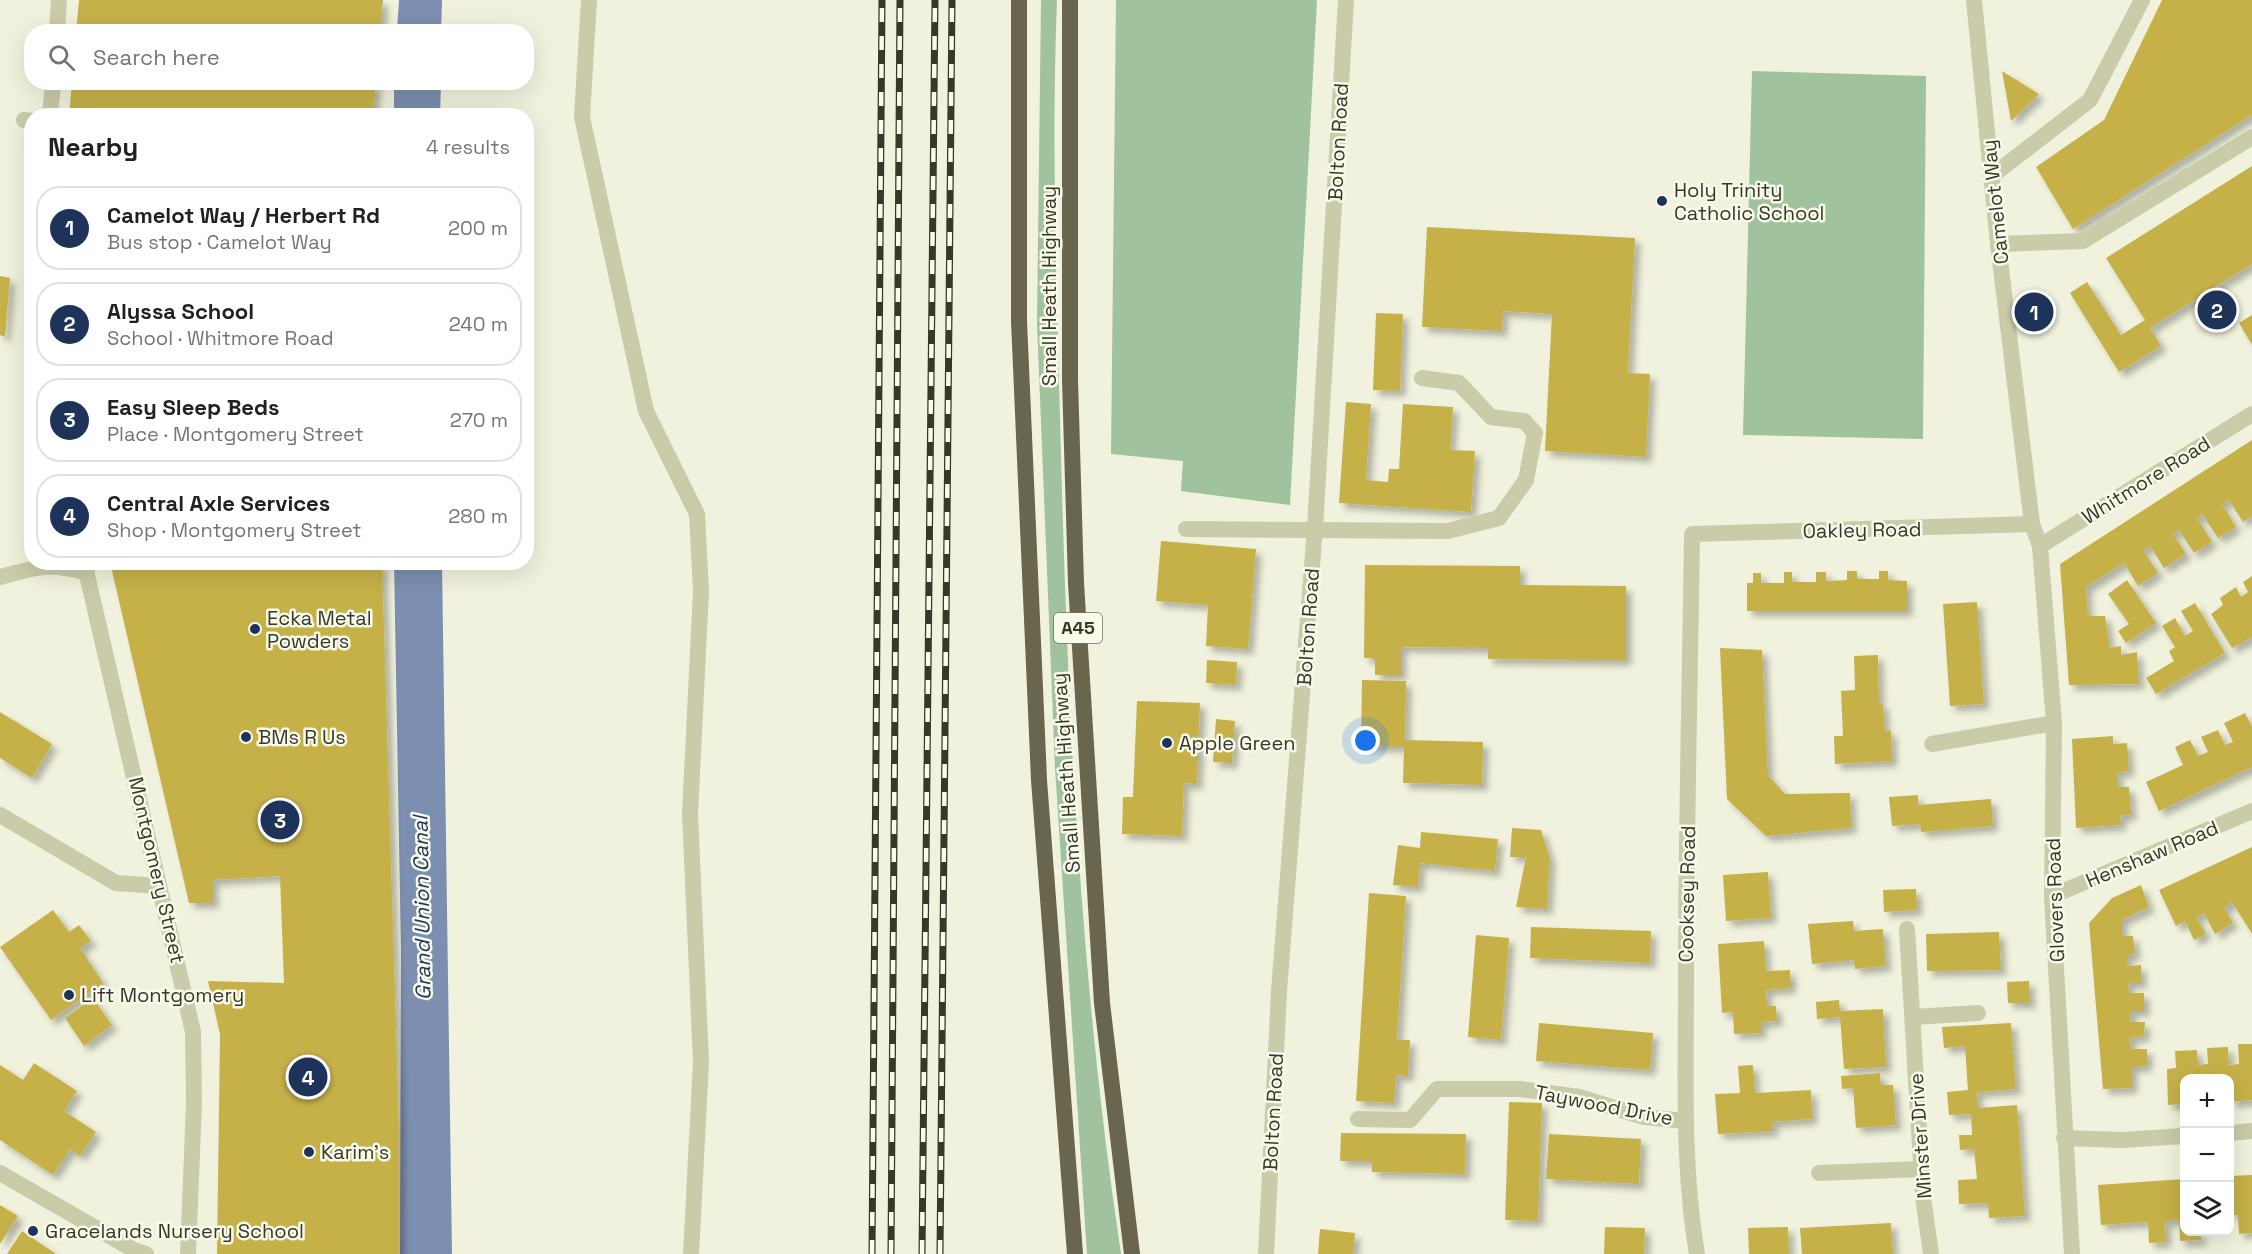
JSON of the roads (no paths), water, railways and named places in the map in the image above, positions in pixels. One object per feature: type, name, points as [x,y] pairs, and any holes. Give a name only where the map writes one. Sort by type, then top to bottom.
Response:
[{"type":"highway","name":"Small Heath Highway","points":[[1018,0],[1019,321],[1036,709],[1075,1254]]},
{"type":"highway","name":"Small Heath Highway","points":[[1070,0],[1070,380],[1076,583],[1102,1003],[1132,1254]]},
{"type":"street","points":[[58,24],[59,0]]},
{"type":"street","points":[[589,0],[582,117],[646,411],[697,514],[701,591],[690,814],[701,1062],[691,1254]]},
{"type":"street","name":"Bolton Road","points":[[1266,1254],[1279,991],[1315,528],[1346,0]]},
{"type":"street","name":"Camelot Way","points":[[1974,0],[1998,244],[2032,524],[2040,546]]},
{"type":"street","points":[[1993,175],[2090,100],[2142,0]]},
{"type":"street","points":[[51,108],[52,90]]},
{"type":"street","points":[[1998,244],[2083,241],[2252,137]]},
{"type":"street","points":[[1186,529],[1315,528],[1448,531],[1499,518],[1526,480],[1535,434],[1524,421],[1491,417],[1459,383],[1422,378]]},
{"type":"street","name":"Whitmore Road","points":[[2040,546],[2252,414]]},
{"type":"street","name":"Oakley Road","points":[[1692,534],[2032,524]]},
{"type":"street","name":"Cooksey Road","points":[[1692,534],[1686,921],[1686,1121],[1690,1211],[1697,1254]]},
{"type":"street","name":"Glovers Road","points":[[2040,546],[2054,723],[2052,896],[2072,1254]]},
{"type":"street","points":[[0,576],[24,570]]},
{"type":"street","name":"Montgomery Street","points":[[86,570],[193,1032],[194,1103],[188,1254]]},
{"type":"street","points":[[1932,744],[2054,723]]},
{"type":"street","name":"Henshaw Road","points":[[2052,896],[2252,811]]},
{"type":"street","points":[[0,815],[116,884],[158,886]]},
{"type":"street","name":"Minster Drive","points":[[1908,929],[1922,1169],[1931,1254]]},
{"type":"street","points":[[1913,1017],[1978,1013]]},
{"type":"street","name":"Taywood Drive","points":[[1358,1119],[1410,1120],[1437,1089],[1508,1089],[1579,1097],[1644,1117],[1686,1121]]},
{"type":"street","points":[[2234,1133],[2252,1131]]},
{"type":"street","points":[[2064,1138],[2122,1140],[2180,1136]]},
{"type":"street","points":[[1819,1173],[1922,1169]]},
{"type":"street","points":[[0,1173],[134,1250],[146,1254]]},
{"type":"water","points":[[399,0],[442,0],[441,24],[397,24]]},
{"type":"water","points":[[394,90],[441,90],[440,108],[394,108]]},
{"type":"water","name":"Grand Union Canal","points":[[394,570],[442,570],[452,1254],[400,1254],[401,951]]},
{"type":"railway","points":[[872,1254],[882,0]]},
{"type":"railway","points":[[891,1254],[900,0]]},
{"type":"railway","points":[[922,1254],[935,0]]},
{"type":"railway","points":[[940,1254],[952,0]]},
{"type":"place","name":"Holy Trinity Catholic School","points":[[1662,201]]},
{"type":"place","name":"Alyssa School","points":[[2217,310]]},
{"type":"place","name":"Camelot Way / Herbert Rd","points":[[2034,312]]},
{"type":"place","name":"Ecka Metal Powders","points":[[255,629]]},
{"type":"place","name":"BMs R Us","points":[[246,737]]},
{"type":"place","name":"Apple Green","points":[[1167,743]]},
{"type":"place","name":"Easy Sleep Beds","points":[[280,820]]},
{"type":"place","name":"Lift Montgomery","points":[[69,995]]},
{"type":"place","name":"Central Axle Services","points":[[308,1077]]},
{"type":"place","name":"Karim's","points":[[309,1152]]},
{"type":"place","name":"Gracelands Nursery School","points":[[33,1231]]}]
